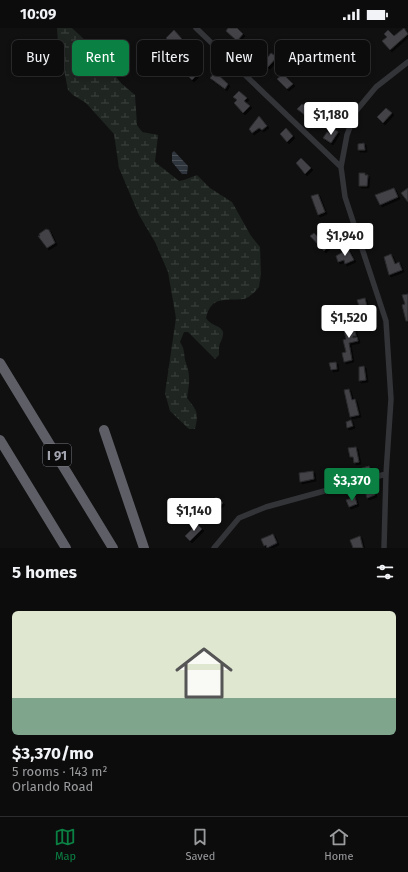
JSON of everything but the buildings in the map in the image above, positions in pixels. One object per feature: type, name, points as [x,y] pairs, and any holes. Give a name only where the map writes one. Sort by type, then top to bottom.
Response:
[{"type":"highway","name":"I 91","points":[[0,363],[113,548]]},
{"type":"highway","points":[[104,430],[144,548]]},
{"type":"highway","points":[[0,440],[66,548]]},
{"type":"street","points":[[196,28],[340,167]]},
{"type":"street","points":[[384,548],[386,474],[392,400],[386,321],[344,197],[340,167],[347,135],[356,111],[376,87],[408,62]]},
{"type":"street","points":[[214,548],[239,518],[266,507],[386,474]]},
{"type":"green space","points":[[57,28],[72,28],[85,40],[72,40],[72,76],[115,76],[135,95],[137,125],[142,132],[158,135],[155,162],[179,181],[197,175],[210,188],[232,202],[251,236],[260,247],[261,274],[258,289],[244,299],[215,302],[208,311],[206,318],[208,321],[220,328],[223,332],[219,346],[219,355],[215,359],[188,332],[184,332],[180,342],[189,372],[187,398],[195,409],[197,415],[195,429],[189,429],[170,411],[165,393],[176,318],[168,272],[155,242],[139,215],[119,168],[114,134],[86,103],[68,90],[64,70],[64,40],[58,40]]},
{"type":"shaded area","points":[[174,151],[188,166],[187,174],[182,174],[172,162],[172,153]]}]
